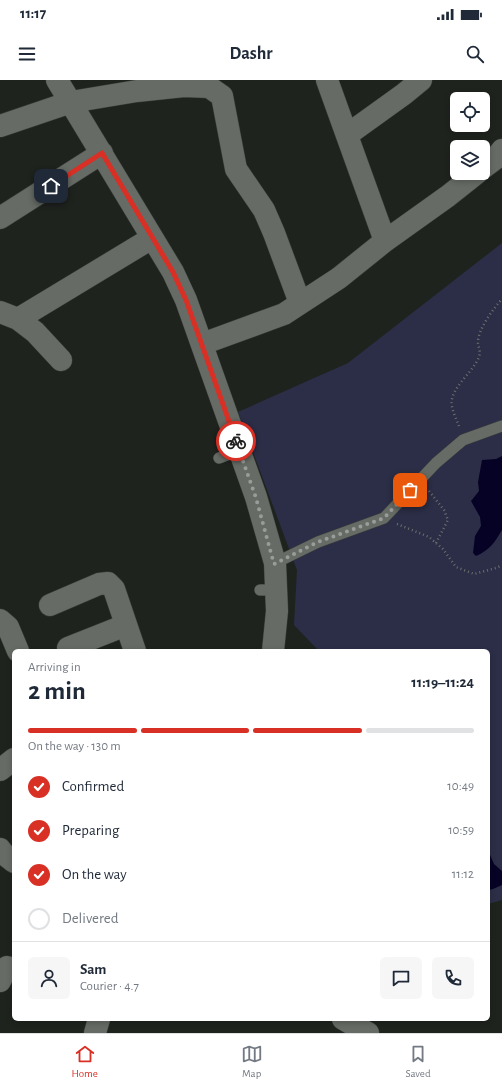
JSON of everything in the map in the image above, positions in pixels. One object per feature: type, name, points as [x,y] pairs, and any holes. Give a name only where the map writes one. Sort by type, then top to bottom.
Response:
[{"type":"street","points":[[57,80],[173,272],[186,300],[260,508],[274,564],[268,590],[277,611],[274,649]]},
{"type":"street","points":[[327,80],[385,241]]},
{"type":"street","points":[[347,136],[421,80]]},
{"type":"street","points":[[0,126],[71,102],[184,83],[209,87],[222,96],[236,169],[264,210],[300,303]]},
{"type":"street","points":[[490,163],[502,150]]},
{"type":"street","points":[[0,218],[102,153]]},
{"type":"street","points":[[202,344],[284,314],[339,278],[385,241],[468,180]]},
{"type":"street","points":[[61,360],[34,332],[9,315],[152,238]]},
{"type":"street","points":[[50,605],[99,584],[108,583],[114,589],[134,649]]},
{"type":"street","points":[[0,620],[8,627],[17,649]]},
{"type":"street","points":[[68,648],[126,625]]},
{"type":"street","points":[[0,770],[12,761]]},
{"type":"street","points":[[0,849],[12,860]]},
{"type":"street","points":[[0,981],[7,967],[12,968]]},
{"type":"street","points":[[95,1033],[98,1021]]},
{"type":"street","points":[[347,1021],[368,1033]]},
{"type":"lane","points":[[274,564],[318,542],[384,518],[436,464],[463,440],[502,426]]},
{"type":"lane","points":[[219,458],[240,450]]},
{"type":"path","points":[[463,440],[452,405],[452,399],[478,357],[480,350],[478,343],[480,334],[491,313],[502,299]]},
{"type":"path","points":[[419,481],[428,489],[444,510],[448,520],[436,543]]},
{"type":"path","points":[[384,518],[429,537],[443,549],[456,567],[474,574],[496,568],[502,564]]},
{"type":"shaded area","points":[[502,243],[502,900],[490,903],[490,649],[317,649],[294,625],[297,570],[238,412],[348,363]]},
{"type":"shaded area","points":[[502,456],[502,530],[492,545],[476,556],[473,553],[475,536],[481,526],[480,517],[471,501],[479,491],[478,482],[482,460],[496,459]]},
{"type":"shaded area","points":[[490,855],[494,864],[502,871],[502,885],[490,890]]},
{"type":"way so far","points":[[236,441],[256,498],[274,564],[318,542],[384,518],[410,490]]},
{"type":"route","points":[[51,186],[102,153],[173,272],[186,300],[236,441]]}]
